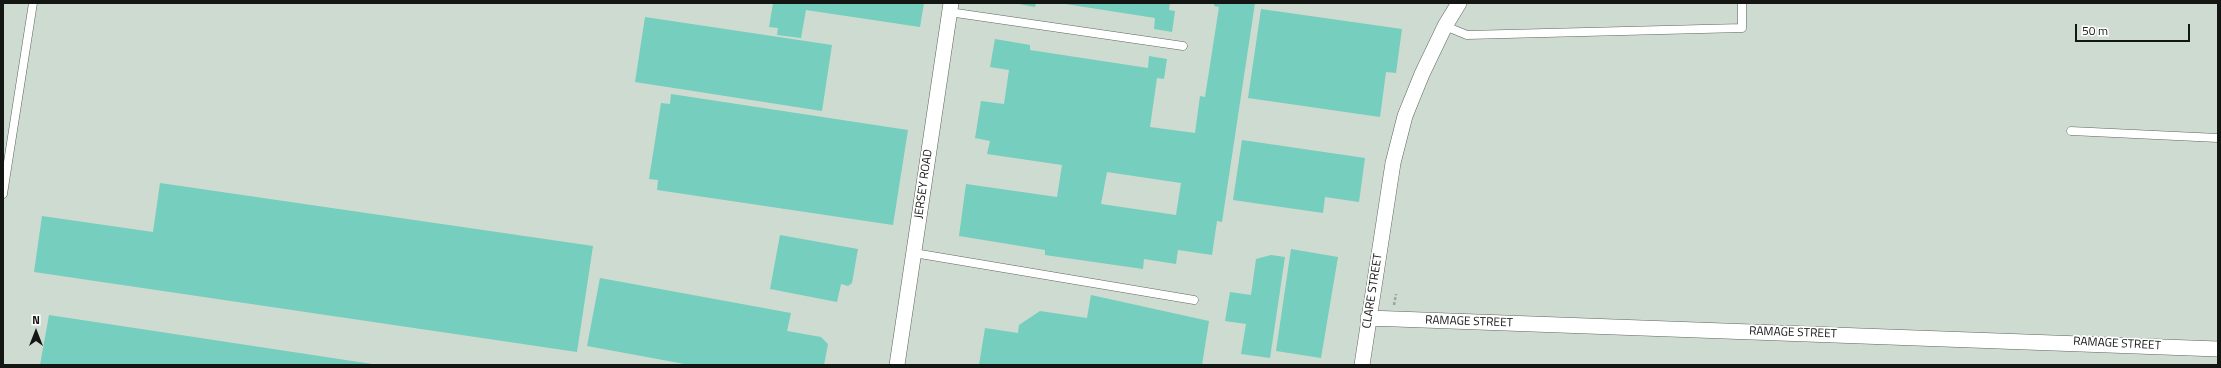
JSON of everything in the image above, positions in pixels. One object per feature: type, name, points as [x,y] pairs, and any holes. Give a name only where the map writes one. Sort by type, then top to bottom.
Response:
[{"type":"street","name":"CLARE STREET","points":[[1362,365],[1392,162],[1405,116],[1445,26],[1459,3]]},
{"type":"street","name":"JERSEY ROAD","points":[[897,365],[950,7]]},
{"type":"street","name":"RAMAGE STREET","points":[[1368,318],[2218,349]]},
{"type":"lane","points":[[3,194],[33,3]]},
{"type":"lane","points":[[1445,26],[1467,35],[1742,28],[1742,3]]},
{"type":"lane","points":[[950,7],[1183,46]]},
{"type":"lane","points":[[2071,131],[2218,138]]},
{"type":"lane","points":[[914,252],[1194,300]]},
{"type":"shaded area","points":[[3,3],[2218,3],[2218,365],[3,365]]},
{"type":"building","points":[[773,3],[924,3],[920,27],[806,10],[801,38],[777,35],[778,28],[769,27]]},
{"type":"building","points":[[1013,3],[1036,3],[1035,7]]},
{"type":"building","points":[[1059,3],[1170,3],[1169,10],[1175,11],[1172,32],[1154,29],[1155,18]]},
{"type":"building","points":[[1214,3],[1255,3],[1222,222],[1217,221],[1212,255],[1178,250],[1176,264],[1144,259],[1143,269],[1045,255],[1045,250],[959,236],[966,184],[1057,197],[1062,165],[987,154],[990,141],[975,138],[981,101],[1004,104],[1009,70],[990,67],[995,39],[1030,45],[1030,50],[1148,68],[1149,56],[1167,59],[1164,79],[1157,78],[1150,127],[1195,133],[1200,96],[1205,97],[1219,7],[1214,6]],"holes":[[[1107,172],[1181,183],[1176,215],[1101,204]]]},
{"type":"building","points":[[1261,9],[1402,29],[1396,73],[1386,72],[1380,117],[1248,98]]},
{"type":"building","points":[[645,17],[832,45],[822,111],[635,82]]},
{"type":"building","points":[[671,94],[908,130],[893,225],[657,190],[658,180],[649,179],[661,103],[670,104]]},
{"type":"building","points":[[1242,140],[1365,158],[1359,202],[1325,197],[1323,213],[1233,200]]},
{"type":"building","points":[[160,183],[593,246],[577,352],[34,272],[42,216],[153,232]]},
{"type":"building","points":[[780,235],[858,249],[852,283],[848,286],[841,284],[837,302],[770,289]]},
{"type":"building","points":[[1291,249],[1338,257],[1321,358],[1276,351]]},
{"type":"building","points":[[1271,255],[1285,257],[1270,358],[1241,354],[1246,324],[1225,321],[1230,292],[1251,295],[1256,259]]},
{"type":"building","points":[[600,278],[791,313],[787,331],[821,337],[828,344],[824,365],[690,365],[587,346]]},
{"type":"building","points":[[1091,295],[1209,321],[1202,365],[979,365],[985,328],[1018,333],[1019,325],[1040,311],[1087,318]]},
{"type":"building","points":[[49,315],[372,364],[372,365],[40,365]]}]
